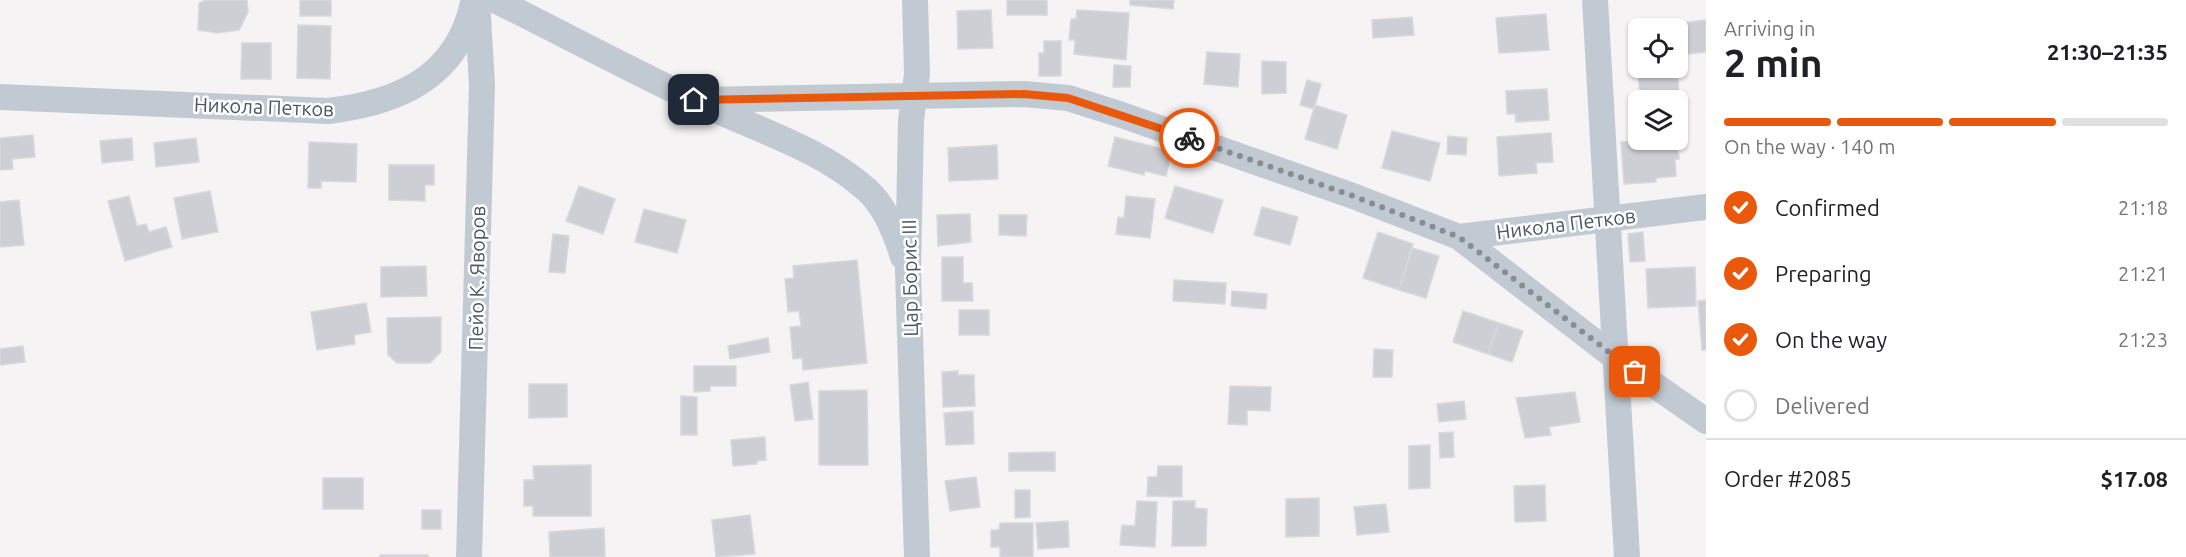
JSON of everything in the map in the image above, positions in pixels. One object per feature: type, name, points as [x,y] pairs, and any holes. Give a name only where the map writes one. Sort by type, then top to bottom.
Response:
[{"type":"street","name":"Никола Петков","points":[[0,97],[328,111],[356,108],[408,90],[448,60],[460,41],[475,0]]},
{"type":"street","name":"Пейо К. Яворов","points":[[469,557],[482,85],[475,0]]},
{"type":"street","points":[[495,0],[694,100],[819,157],[869,191],[896,235],[908,272]]},
{"type":"street","name":"Цар Борис III","points":[[915,0],[917,74],[911,120],[908,272],[917,557]]},
{"type":"street","points":[[1595,0],[1627,557]]},
{"type":"street","name":"Никола Петков","points":[[694,100],[1024,94],[1068,98],[1220,148],[1459,237],[1706,207]]},
{"type":"street","points":[[1459,237],[1617,359],[1706,421]]},
{"type":"building","points":[[206,0],[247,0],[248,12],[239,30],[218,33],[198,30],[199,3]]},
{"type":"building","points":[[300,0],[331,0],[331,16],[300,16]]},
{"type":"building","points":[[1007,0],[1047,0],[1047,15],[1007,15]]},
{"type":"building","points":[[1130,0],[1174,0],[1173,9],[1130,5]]},
{"type":"building","points":[[991,10],[993,48],[958,49],[957,11]]},
{"type":"building","points":[[1077,10],[1129,13],[1126,60],[1074,54],[1075,40],[1069,40],[1071,19],[1076,19]]},
{"type":"building","points":[[1546,14],[1549,50],[1499,53],[1496,18]]},
{"type":"building","points":[[1412,17],[1414,35],[1373,38],[1372,20]]},
{"type":"building","points":[[1706,20],[1706,52],[1688,54],[1688,22]]},
{"type":"building","points":[[298,25],[331,26],[330,79],[297,78]]},
{"type":"building","points":[[1044,41],[1061,41],[1061,76],[1039,76],[1039,53],[1044,53]]},
{"type":"building","points":[[242,43],[271,43],[271,79],[241,79]]},
{"type":"building","points":[[1207,52],[1240,54],[1238,87],[1204,84]]},
{"type":"building","points":[[1262,61],[1286,62],[1286,93],[1262,94]]},
{"type":"building","points":[[1114,65],[1131,66],[1130,87],[1113,87]]},
{"type":"building","points":[[1639,78],[1678,78],[1679,90],[1639,90]]},
{"type":"building","points":[[1307,80],[1321,84],[1314,109],[1300,105]]},
{"type":"building","points":[[1547,89],[1549,120],[1516,122],[1515,114],[1507,114],[1506,91]]},
{"type":"building","points":[[1315,105],[1347,115],[1337,149],[1305,139]]},
{"type":"building","points":[[1392,131],[1440,143],[1430,181],[1382,168]]},
{"type":"building","points":[[1551,133],[1553,162],[1536,163],[1537,173],[1499,176],[1497,137]]},
{"type":"building","points":[[33,135],[35,157],[12,159],[13,169],[0,170],[0,138]]},
{"type":"building","points":[[1448,136],[1467,138],[1466,155],[1447,154]]},
{"type":"building","points":[[1115,137],[1172,151],[1166,176],[1145,171],[1144,175],[1108,166]]},
{"type":"building","points":[[132,138],[133,160],[102,163],[100,141]]},
{"type":"building","points":[[196,138],[199,162],[156,167],[154,143]]},
{"type":"building","points":[[309,142],[357,144],[356,182],[321,181],[321,188],[308,188]]},
{"type":"building","points":[[1621,142],[1628,142],[1628,150],[1678,150],[1679,159],[1675,159],[1676,176],[1656,178],[1656,182],[1624,184]]},
{"type":"building","points":[[997,145],[998,179],[949,181],[948,148]]},
{"type":"building","points":[[389,165],[434,165],[434,185],[425,185],[425,201],[389,200]]},
{"type":"building","points":[[579,186],[615,199],[603,234],[566,221]]},
{"type":"building","points":[[1175,186],[1223,200],[1213,233],[1165,218]]},
{"type":"building","points":[[210,191],[218,232],[182,239],[174,198]]},
{"type":"building","points":[[129,196],[137,226],[146,224],[149,232],[166,227],[172,247],[125,261],[108,201]]},
{"type":"building","points":[[1126,196],[1155,199],[1150,238],[1116,234],[1118,217],[1124,218]]},
{"type":"building","points":[[19,200],[24,245],[0,247],[0,202]]},
{"type":"building","points":[[1262,207],[1298,217],[1290,245],[1254,235]]},
{"type":"building","points":[[644,209],[686,220],[677,253],[635,242]]},
{"type":"building","points":[[970,214],[971,242],[938,246],[937,215]]},
{"type":"building","points":[[999,215],[1027,215],[1026,236],[999,235]]},
{"type":"building","points":[[1378,232],[1413,244],[1399,290],[1363,278]]},
{"type":"building","points":[[1643,232],[1645,261],[1630,262],[1628,234]]},
{"type":"building","points":[[553,234],[569,236],[565,273],[549,272]]},
{"type":"building","points":[[1412,248],[1439,256],[1426,298],[1399,290]]},
{"type":"building","points":[[942,257],[963,257],[963,283],[972,283],[973,301],[942,301]]},
{"type":"building","points":[[857,260],[867,363],[803,370],[802,358],[793,359],[790,327],[801,326],[799,311],[788,312],[785,279],[794,278],[793,266]]},
{"type":"building","points":[[426,266],[427,296],[381,297],[381,267]]},
{"type":"building","points":[[1695,267],[1696,306],[1648,308],[1646,269]]},
{"type":"building","points":[[1174,280],[1226,283],[1225,304],[1173,301]]},
{"type":"building","points":[[1232,291],[1267,294],[1266,309],[1231,306]]},
{"type":"building","points":[[1706,300],[1706,350],[1702,350],[1698,301]]},
{"type":"building","points":[[366,303],[371,332],[354,335],[355,344],[317,350],[311,312]]},
{"type":"building","points":[[959,310],[989,310],[989,335],[959,335]]},
{"type":"building","points":[[1463,311],[1499,323],[1488,354],[1453,342]]},
{"type":"building","points":[[441,317],[441,352],[430,363],[397,363],[388,355],[387,318]]},
{"type":"building","points":[[1499,323],[1523,331],[1512,362],[1488,354]]},
{"type":"building","points":[[768,338],[770,352],[730,359],[728,346]]},
{"type":"building","points":[[23,346],[25,362],[0,365],[0,349]]},
{"type":"building","points":[[1374,349],[1393,350],[1392,377],[1373,377]]},
{"type":"building","points":[[694,366],[736,366],[736,386],[710,386],[710,391],[694,392]]},
{"type":"building","points":[[958,371],[958,375],[974,375],[975,406],[943,407],[942,372]]},
{"type":"building","points":[[808,382],[813,419],[795,421],[790,385]]},
{"type":"building","points":[[529,384],[567,384],[567,417],[529,418]]},
{"type":"building","points":[[1230,386],[1271,387],[1270,411],[1247,410],[1247,425],[1228,424]]},
{"type":"building","points":[[867,390],[868,465],[819,465],[819,391]]},
{"type":"building","points":[[1575,392],[1580,422],[1549,427],[1551,435],[1525,438],[1516,398]]},
{"type":"building","points":[[681,396],[697,397],[697,435],[681,435]]},
{"type":"building","points":[[1464,401],[1466,419],[1439,422],[1437,404]]},
{"type":"building","points":[[973,411],[974,444],[946,445],[944,413]]},
{"type":"building","points":[[1453,432],[1454,457],[1440,458],[1439,433]]},
{"type":"building","points":[[765,437],[766,460],[757,461],[757,464],[733,466],[731,440]]},
{"type":"building","points":[[1430,445],[1430,488],[1409,489],[1409,446]]},
{"type":"building","points":[[1055,452],[1055,471],[1009,471],[1009,453]]},
{"type":"building","points":[[591,465],[591,516],[533,516],[533,506],[524,506],[524,480],[534,480],[533,466]]},
{"type":"building","points":[[1158,466],[1182,466],[1182,497],[1147,496],[1148,477],[1157,477]]},
{"type":"building","points":[[976,477],[980,507],[950,511],[945,481]]},
{"type":"building","points":[[323,478],[363,478],[363,509],[323,509]]},
{"type":"building","points":[[1545,485],[1546,521],[1515,522],[1514,486]]},
{"type":"building","points":[[1015,490],[1030,490],[1030,517],[1015,518]]},
{"type":"building","points":[[1319,498],[1319,536],[1286,537],[1286,499]]},
{"type":"building","points":[[1137,501],[1157,502],[1155,547],[1120,545],[1122,525],[1135,526]]},
{"type":"building","points":[[1173,501],[1195,501],[1195,508],[1207,509],[1206,546],[1172,546]]},
{"type":"building","points":[[1386,504],[1389,532],[1357,535],[1354,507]]},
{"type":"building","points":[[422,510],[441,510],[441,529],[422,529]]},
{"type":"building","points":[[750,515],[755,554],[716,557],[712,520]]},
{"type":"building","points":[[1068,521],[1069,547],[1038,549],[1036,523]]},
{"type":"building","points":[[1000,523],[1033,523],[1033,557],[1000,557],[1000,547],[991,547],[991,530],[999,530]]},
{"type":"building","points":[[604,528],[605,557],[550,557],[549,532]]},
{"type":"building","points":[[380,555],[428,555],[428,557],[380,557]]},
{"type":"way so far","points":[[1189,138],[1353,196],[1459,237],[1635,372]]},
{"type":"route","points":[[694,100],[1024,94],[1068,98],[1189,138]]}]
